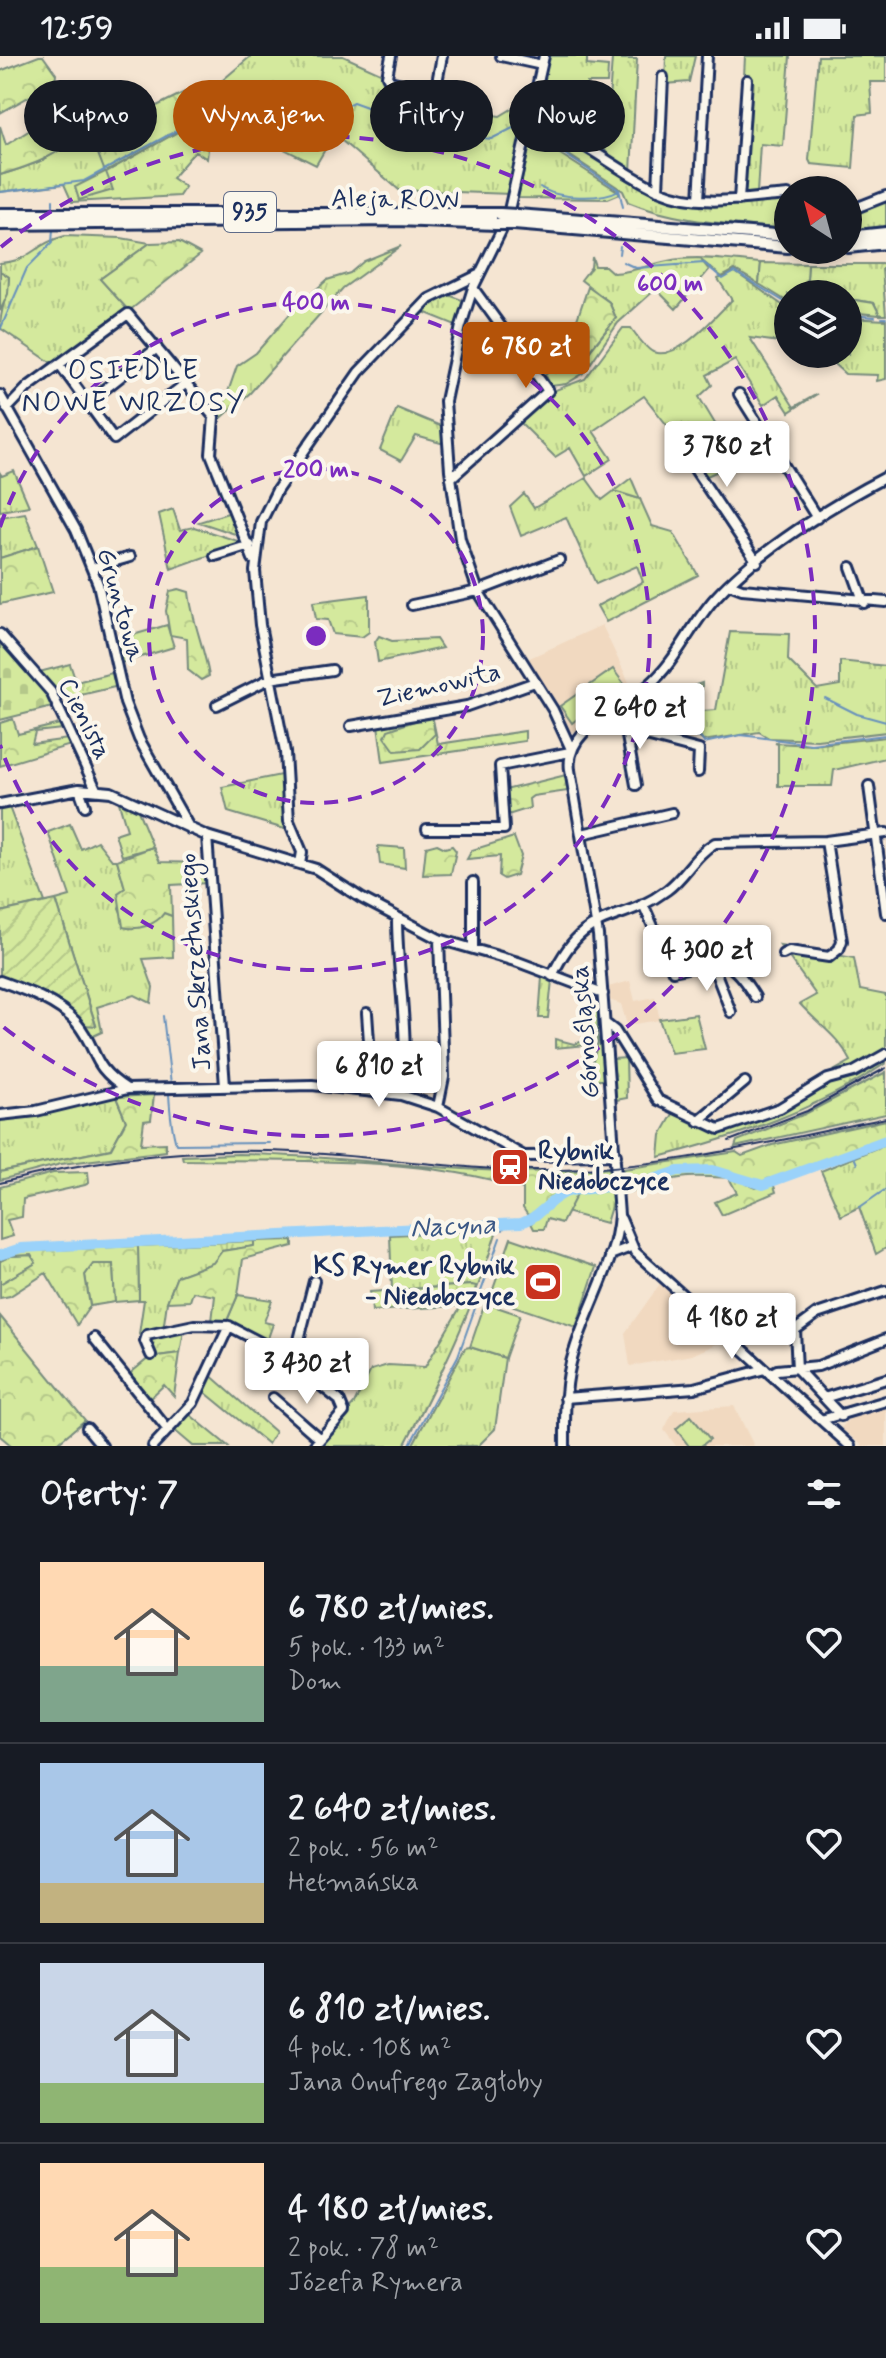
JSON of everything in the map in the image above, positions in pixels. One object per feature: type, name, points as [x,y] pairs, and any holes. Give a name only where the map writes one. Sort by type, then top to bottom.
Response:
[{"type":"main road","name":"Aleja ROW","points":[[0,214],[498,219],[774,235]]},
{"type":"main road","name":"Aleja ROW","points":[[0,224],[498,219]]},
{"type":"main road","name":"Aleja ROW","points":[[516,220],[774,246]]},
{"type":"main road","points":[[862,236],[886,233]]},
{"type":"main road","points":[[862,246],[886,243]]},
{"type":"street","points":[[391,56],[387,76],[390,81],[435,93],[442,56]]},
{"type":"street","points":[[501,56],[543,60]]},
{"type":"street","points":[[699,200],[707,56]]},
{"type":"street","name":"Górnośląska","points":[[539,80],[543,60]]},
{"type":"street","points":[[658,190],[663,77]]},
{"type":"street","points":[[739,200],[747,80]]},
{"type":"street","name":"Górnośląska","points":[[523,152],[507,219],[479,274],[461,326],[445,401],[451,478],[461,543],[478,591],[553,710],[570,750],[596,921],[619,1215],[610,1255],[573,1354],[565,1398],[565,1446]]},
{"type":"street","points":[[593,152],[658,190],[699,200],[774,196]]},
{"type":"street","points":[[862,205],[886,196]]},
{"type":"street","points":[[255,571],[261,522],[277,490],[359,372],[429,299],[479,274]]},
{"type":"street","points":[[451,478],[548,391],[473,288]]},
{"type":"street","points":[[7,409],[28,387],[128,314],[214,417],[211,454],[250,545],[269,679],[285,752],[289,821],[302,852],[300,864]]},
{"type":"street","points":[[87,403],[157,348]]},
{"type":"street","points":[[60,365],[114,439],[185,384]]},
{"type":"street","points":[[739,394],[817,518]]},
{"type":"street","name":"Gruntowa","points":[[0,395],[63,503],[92,568],[125,703],[139,739],[190,829]]},
{"type":"street","points":[[675,460],[690,462],[757,562]]},
{"type":"street","points":[[427,829],[504,829],[500,766],[570,750],[597,723],[651,684],[729,584],[817,518],[886,477]]},
{"type":"street","points":[[215,556],[250,545]]},
{"type":"street","points":[[92,568],[130,557]]},
{"type":"street","points":[[412,605],[478,591],[559,560]]},
{"type":"street","points":[[851,567],[864,603]]},
{"type":"street","points":[[729,584],[742,589],[864,603],[886,602]]},
{"type":"street","name":"Cienista","points":[[0,634],[44,681],[96,789]]},
{"type":"street","points":[[217,705],[269,679],[332,670]]},
{"type":"street","name":"Ziemowita","points":[[351,726],[467,706],[535,682]]},
{"type":"street","points":[[597,723],[699,750],[698,772]]},
{"type":"street","points":[[626,731],[636,785]]},
{"type":"street","points":[[869,786],[886,913]]},
{"type":"street","points":[[79,789],[85,806]]},
{"type":"street","points":[[0,804],[79,789],[115,794],[207,836],[316,869],[397,918],[439,939],[473,947],[603,994]]},
{"type":"street","points":[[582,834],[672,813]]},
{"type":"street","points":[[552,976],[568,943],[596,921],[643,904],[677,882],[700,852],[715,843],[826,841],[886,833]]},
{"type":"street","name":"Jana Skrzetuskiego","points":[[207,836],[225,1086]]},
{"type":"street","points":[[783,954],[789,951],[829,957],[839,949],[842,941],[826,841]]},
{"type":"street","points":[[473,882],[473,947]]},
{"type":"street","points":[[643,904],[673,971],[712,963],[728,964],[739,971],[755,997]]},
{"type":"street","points":[[397,918],[397,957],[407,1025],[407,1059],[401,1095]]},
{"type":"street","points":[[438,1107],[444,1064],[439,939]]},
{"type":"street","points":[[712,963],[731,1012]]},
{"type":"street","points":[[0,981],[67,1014],[85,1037],[97,1065],[127,1089]]},
{"type":"street","points":[[365,1091],[370,1056],[367,1013]]},
{"type":"street","points":[[606,1024],[615,1031],[658,1100],[719,1129],[780,1108],[828,1079],[854,1072],[886,1054]]},
{"type":"street","points":[[698,1121],[745,1082]]},
{"type":"street","points":[[0,1115],[36,1111],[127,1089],[312,1085],[401,1095],[438,1107],[524,1156],[616,1155]]},
{"type":"street","points":[[619,1215],[631,1247]]},
{"type":"street","points":[[615,1238],[631,1247],[850,1446]]},
{"type":"street","points":[[610,1255],[631,1247]]},
{"type":"street","points":[[273,1398],[317,1442],[344,1412],[339,1400],[299,1368],[296,1352],[314,1281]]},
{"type":"street","points":[[839,1417],[797,1369],[797,1325],[817,1314],[886,1291]]},
{"type":"street","points":[[151,1355],[145,1341],[147,1335],[194,1325],[229,1326],[298,1362]]},
{"type":"street","points":[[153,1446],[193,1403],[229,1326]]},
{"type":"street","points":[[94,1338],[168,1430]]},
{"type":"street","points":[[565,1398],[694,1388],[768,1371],[818,1366],[886,1339]]},
{"type":"street","points":[[824,1398],[886,1379]]},
{"type":"street","points":[[821,1420],[886,1401]]},
{"type":"street","points":[[831,1429],[839,1417]]},
{"type":"street","points":[[87,1428],[102,1446]]},
{"type":"shaded area","points":[[602,625],[634,693],[569,735],[523,661]]},
{"type":"shaded area","points":[[630,981],[635,1001],[655,997],[660,1020],[627,1025],[621,1004],[609,1000],[608,987]]},
{"type":"shaded area","points":[[662,1281],[717,1333],[721,1342],[692,1355],[630,1366],[625,1333]]},
{"type":"shaded area","points":[[734,1406],[754,1446],[676,1446],[664,1430],[674,1410]]},
{"type":"shaded area","points":[[886,1406],[886,1446],[863,1446],[841,1428],[851,1417]]},
{"type":"green space","points":[[43,56],[56,74],[55,80],[24,80],[24,99],[0,113],[0,71]]},
{"type":"green space","points":[[251,56],[343,56],[385,75],[383,80],[370,80],[370,152],[493,152],[493,115],[500,116],[509,111],[509,152],[519,152],[511,194],[399,190],[354,151],[354,80],[223,80]]},
{"type":"green space","points":[[547,56],[587,56],[587,65],[608,67],[607,80],[542,80]]},
{"type":"green space","points":[[666,56],[695,56],[689,82],[665,84]]},
{"type":"green space","points":[[745,56],[790,56],[783,146],[760,144],[757,193],[743,195],[749,77],[744,77]]},
{"type":"green space","points":[[818,56],[886,56],[886,82],[870,82],[872,113],[857,115],[853,168],[811,164],[809,160]]},
{"type":"green space","points":[[612,59],[637,59],[631,172],[605,155],[605,152],[625,152],[625,80],[610,80]]},
{"type":"green space","points":[[173,98],[173,134],[157,143],[157,106]]},
{"type":"green space","points":[[0,126],[6,145],[24,134],[24,152],[56,152],[43,160],[0,175]]},
{"type":"green space","points":[[173,134],[173,152],[194,152],[172,178],[185,187],[179,196],[72,202],[64,184],[0,192],[0,175],[56,152],[98,152],[106,172],[142,152],[157,152],[157,143]]},
{"type":"green space","points":[[97,152],[142,152],[106,172],[113,190],[79,200],[75,187],[105,172]]},
{"type":"green space","points":[[290,152],[324,152],[316,165]]},
{"type":"green space","points":[[528,152],[557,152],[620,194],[608,199],[518,198]]},
{"type":"green space","points":[[564,152],[589,152],[664,194],[700,202],[774,198],[774,228],[666,214],[628,202],[623,191]]},
{"type":"green space","points":[[886,199],[886,228],[862,230],[862,209]]},
{"type":"green space","points":[[65,236],[121,238],[150,243],[100,279],[129,311],[56,366],[0,328],[9,277],[0,271],[0,263],[19,259]]},
{"type":"green space","points":[[179,242],[201,254],[129,311],[100,279],[150,243]]},
{"type":"green space","points":[[401,246],[343,288],[250,393],[218,421],[237,366],[256,353],[295,308],[327,280],[350,273],[364,261]]},
{"type":"green space","points":[[592,257],[595,266],[605,266],[613,273],[690,258],[761,263],[759,284],[735,270],[722,277],[701,260],[709,270],[676,309],[656,289],[618,323],[584,373],[590,351],[616,318],[609,302],[581,280],[591,267]]},
{"type":"green space","points":[[761,263],[808,264],[807,280],[774,280],[774,293],[759,284]]},
{"type":"green space","points":[[808,264],[886,264],[886,270],[882,269],[886,315],[880,315],[874,303],[862,301],[862,280],[807,280]]},
{"type":"green space","points":[[0,271],[9,277],[8,294],[0,311]]},
{"type":"green space","points":[[735,272],[774,299],[774,341],[750,338],[794,407],[817,394],[789,412],[778,395],[763,405],[735,360],[707,375],[712,385],[699,397],[738,462],[707,476],[644,396],[593,431],[612,459],[586,476],[570,448],[555,457],[520,422],[550,392],[585,379],[623,328],[631,328],[653,352],[663,353],[685,344],[732,300],[718,279]]},
{"type":"green space","points":[[588,287],[609,302],[616,318],[590,350],[584,373],[566,384],[551,386],[545,374],[575,351],[569,343]]},
{"type":"green space","points":[[446,294],[465,301],[458,326],[421,311]]},
{"type":"green space","points":[[862,301],[874,303],[880,315],[862,313]]},
{"type":"green space","points":[[862,319],[886,320],[886,379],[877,381],[878,375],[845,374],[838,368],[862,368]]},
{"type":"green space","points":[[397,408],[443,427],[444,444],[416,436],[401,461],[380,450]]},
{"type":"green space","points":[[14,471],[29,506],[0,511],[0,473],[2,476]]},
{"type":"green space","points":[[586,478],[602,500],[614,491],[640,499],[652,526],[673,532],[698,575],[606,622],[597,606],[643,582],[637,566],[596,584],[566,517],[521,536],[510,507],[524,494],[534,508]]},
{"type":"green space","points":[[631,478],[640,499],[614,491]]},
{"type":"green space","points":[[173,509],[180,530],[194,527],[244,543],[171,569],[159,514]]},
{"type":"green space","points":[[231,512],[244,537],[199,522]]},
{"type":"green space","points":[[25,513],[38,546],[0,558],[0,517]]},
{"type":"green space","points":[[38,546],[53,592],[0,604],[0,558]]},
{"type":"green space","points":[[179,589],[189,592],[207,665],[209,676],[201,680],[188,670],[187,638],[170,635],[166,611],[170,591]]},
{"type":"green space","points":[[369,595],[369,632],[362,637],[333,634],[328,620],[316,619],[313,602]]},
{"type":"green space","points":[[167,625],[174,647],[121,663],[116,640]]},
{"type":"green space","points":[[730,632],[789,634],[788,660],[817,689],[840,685],[840,661],[886,666],[886,732],[817,740],[769,738],[759,732],[703,741],[697,736],[693,686],[702,683],[702,711],[716,710]]},
{"type":"green space","points":[[0,636],[56,704],[0,720]]},
{"type":"green space","points":[[379,636],[392,641],[436,639],[442,648],[378,662],[375,642]]},
{"type":"green space","points":[[70,664],[76,682],[116,672],[119,686],[59,700],[39,672]]},
{"type":"green space","points":[[613,669],[630,692],[586,723],[581,716],[572,723],[560,706]]},
{"type":"green space","points":[[432,715],[438,744],[525,731],[525,741],[383,762],[378,725]]},
{"type":"green space","points":[[432,715],[435,734],[420,749],[395,751],[385,737],[388,730]]},
{"type":"green space","points":[[13,719],[18,734],[60,724],[63,729],[35,732],[32,744],[68,739],[71,745],[0,766],[0,723]]},
{"type":"green space","points":[[886,737],[886,758],[834,770],[832,786],[778,786],[778,744],[775,743],[812,745]]},
{"type":"green space","points":[[281,769],[288,830],[228,812],[222,787],[281,775]]},
{"type":"green space","points":[[566,775],[568,791],[533,796],[529,799],[530,808],[508,815],[505,790]]},
{"type":"green space","points":[[118,799],[137,808],[153,847],[122,856],[115,834],[127,830]]},
{"type":"green space","points":[[9,807],[45,902],[0,912],[0,809]]},
{"type":"green space","points":[[70,824],[81,849],[97,841],[112,860],[117,860],[125,888],[119,908],[122,915],[150,922],[164,913],[172,916],[173,957],[143,959],[153,987],[151,1003],[135,995],[97,1007],[102,1032],[89,1038],[84,1025],[96,1025],[56,900],[70,896],[48,832]]},
{"type":"green space","points":[[514,837],[521,856],[516,875],[504,879],[499,876],[500,856],[467,859],[472,850]]},
{"type":"green space","points":[[437,844],[445,848],[452,846],[456,851],[451,874],[423,875],[426,847]]},
{"type":"green space","points":[[378,846],[404,848],[405,868],[380,864]]},
{"type":"green space","points":[[153,847],[160,862],[206,863],[208,883],[171,885],[172,916],[164,913],[146,926],[123,927],[118,893],[125,888],[117,860]]},
{"type":"green space","points":[[56,900],[96,1026],[84,1025],[68,1010],[0,978],[0,912]]},
{"type":"green space","points":[[780,945],[854,958],[860,990],[886,995],[886,1051],[852,1071],[828,1074],[851,1061],[834,1038],[800,1004],[816,995]]},
{"type":"green space","points":[[542,977],[552,980],[548,1018],[539,1018]]},
{"type":"green space","points":[[598,1009],[597,1044],[555,1048],[555,1039],[574,1044],[584,1041],[586,1016]]},
{"type":"green space","points":[[696,1014],[705,1049],[671,1053],[659,1019]]},
{"type":"green space","points":[[601,1032],[604,1080],[591,1080],[590,1071]]},
{"type":"green space","points":[[886,1056],[886,1063],[805,1108],[719,1140],[659,1157],[661,1135],[674,1112],[717,1132],[782,1107]]},
{"type":"green space","points":[[626,1058],[627,1098],[616,1100],[613,1059]]},
{"type":"green space","points":[[886,1072],[886,1114],[735,1147],[737,1141],[805,1114]]},
{"type":"green space","points":[[154,1095],[151,1120],[144,1121],[141,1144],[166,1143],[166,1151],[61,1164],[0,1180],[0,1172],[111,1149],[126,1121],[116,1097]]},
{"type":"green space","points":[[116,1097],[126,1121],[111,1149],[0,1172],[0,1118]]},
{"type":"green space","points":[[886,1120],[886,1137],[759,1183],[704,1169],[624,1184],[623,1169],[736,1152],[742,1156],[772,1145]]},
{"type":"green space","points":[[886,1144],[886,1248],[876,1254],[859,1207],[841,1216],[821,1171]]},
{"type":"green space","points":[[285,1155],[471,1170],[611,1168],[613,1184],[560,1191],[529,1217],[523,1208],[523,1189],[485,1178],[355,1162],[183,1160],[182,1156]]},
{"type":"green space","points":[[88,1172],[89,1183],[85,1185],[23,1199],[22,1217],[7,1220],[13,1236],[0,1240],[0,1187],[53,1173]]},
{"type":"green space","points":[[718,1172],[756,1188],[773,1183],[776,1192],[722,1215],[715,1202],[737,1193],[729,1178],[684,1177],[626,1192],[625,1187],[678,1174]]},
{"type":"green space","points":[[612,1190],[613,1200],[606,1223],[565,1212],[578,1192]]},
{"type":"green space","points":[[578,1192],[562,1223],[547,1219],[544,1229],[534,1229],[531,1223],[561,1195]]},
{"type":"green space","points":[[497,1230],[471,1304],[472,1285],[392,1290],[390,1235]]},
{"type":"green space","name":"KS Rymer Rybnik - Niedobczyce","points":[[511,1238],[596,1267],[576,1327],[490,1298]]},
{"type":"green space","points":[[293,1240],[293,1246],[243,1259],[238,1295],[226,1323],[212,1321],[215,1296],[193,1292],[190,1301],[167,1302],[177,1276],[213,1263],[222,1251],[254,1246],[254,1241]]},
{"type":"green space","points":[[254,1241],[255,1246],[222,1251],[213,1263],[177,1276],[167,1302],[163,1331],[184,1331],[180,1353],[150,1357],[139,1334],[144,1300],[139,1300],[138,1246]]},
{"type":"green space","points":[[138,1246],[139,1300],[115,1302],[113,1264],[93,1264],[85,1275],[90,1306],[77,1325],[46,1273],[10,1296],[0,1298],[0,1284],[36,1263],[31,1255],[11,1256],[0,1261],[11,1252]]},
{"type":"green space","points":[[31,1255],[36,1263],[0,1284],[0,1261],[10,1256]]},
{"type":"green space","points":[[93,1264],[113,1264],[115,1302],[90,1306],[85,1275]]},
{"type":"green space","points":[[476,1286],[471,1305],[372,1311],[370,1292]]},
{"type":"green space","points":[[238,1295],[272,1300],[264,1322],[273,1324],[267,1341],[226,1323]]},
{"type":"green space","points":[[485,1303],[520,1315],[505,1358],[470,1347]]},
{"type":"green space","points":[[471,1305],[404,1446],[317,1446],[354,1404],[371,1370],[388,1365],[425,1367],[461,1306]]},
{"type":"green space","points":[[0,1316],[85,1420],[54,1446],[12,1446],[0,1436]]},
{"type":"green space","points":[[465,1348],[505,1358],[495,1429],[478,1446],[412,1446]]},
{"type":"green space","points":[[180,1353],[174,1396],[164,1385],[147,1401],[127,1376],[150,1357]]},
{"type":"green space","points":[[209,1374],[275,1432],[268,1444],[201,1389]]},
{"type":"green space","points":[[188,1413],[228,1446],[193,1446],[173,1429]]},
{"type":"green space","points":[[691,1416],[710,1439],[701,1446],[689,1446],[676,1429]]},
{"type":"waterway","points":[[354,102],[370,108]]},
{"type":"waterway","points":[[493,138],[509,130]]},
{"type":"waterway","points":[[0,192],[84,181],[173,133]]},
{"type":"waterway","points":[[562,152],[619,190],[623,207]]},
{"type":"waterway","points":[[540,187],[557,194],[579,197],[619,190]]},
{"type":"waterway","points":[[53,200],[53,205]]},
{"type":"waterway","points":[[0,330],[27,268],[52,243],[53,229]]},
{"type":"waterway","points":[[619,254],[620,246]]},
{"type":"waterway","points":[[623,262],[636,268],[704,263],[723,279],[735,272],[774,296]]},
{"type":"waterway","points":[[862,316],[875,317]]},
{"type":"waterway","points":[[825,698],[857,714],[886,722]]},
{"type":"waterway","points":[[639,730],[701,738],[704,743],[741,735],[811,744],[886,735]]},
{"type":"waterway","points":[[163,1016],[171,1084]]},
{"type":"waterway","points":[[169,1094],[176,1144],[269,1143]]},
{"type":"waterway","name":"Nacyna","points":[[0,1255],[21,1248],[521,1223],[570,1191],[638,1184],[678,1171],[713,1170],[763,1185],[886,1140]]},
{"type":"waterway","points":[[852,1152],[857,1164]]},
{"type":"waterway","name":"Nacyna","points":[[639,1179],[640,1183]]},
{"type":"waterway","points":[[860,1207],[886,1189]]},
{"type":"waterway","name":"Nacyna","points":[[503,1230],[505,1225]]},
{"type":"waterway","name":"Nacyna","points":[[338,1229],[341,1233]]},
{"type":"waterway","points":[[409,1446],[458,1356],[500,1238]]},
{"type":"railway","points":[[729,1141],[807,1111],[886,1068]]},
{"type":"railway","points":[[0,1183],[109,1161],[219,1151],[325,1154],[514,1170],[589,1169],[717,1153],[886,1118]]},
{"type":"place","name":"Rybnik Niedobczyce","points":[[510,1167]]},
{"type":"place","name":"KS Rymer Rybnik - Niedobczyce","points":[[543,1282]]},
{"type":"district","name":"OSIEDLE NOWE WRZOSY","points":[[134,387]]}]
